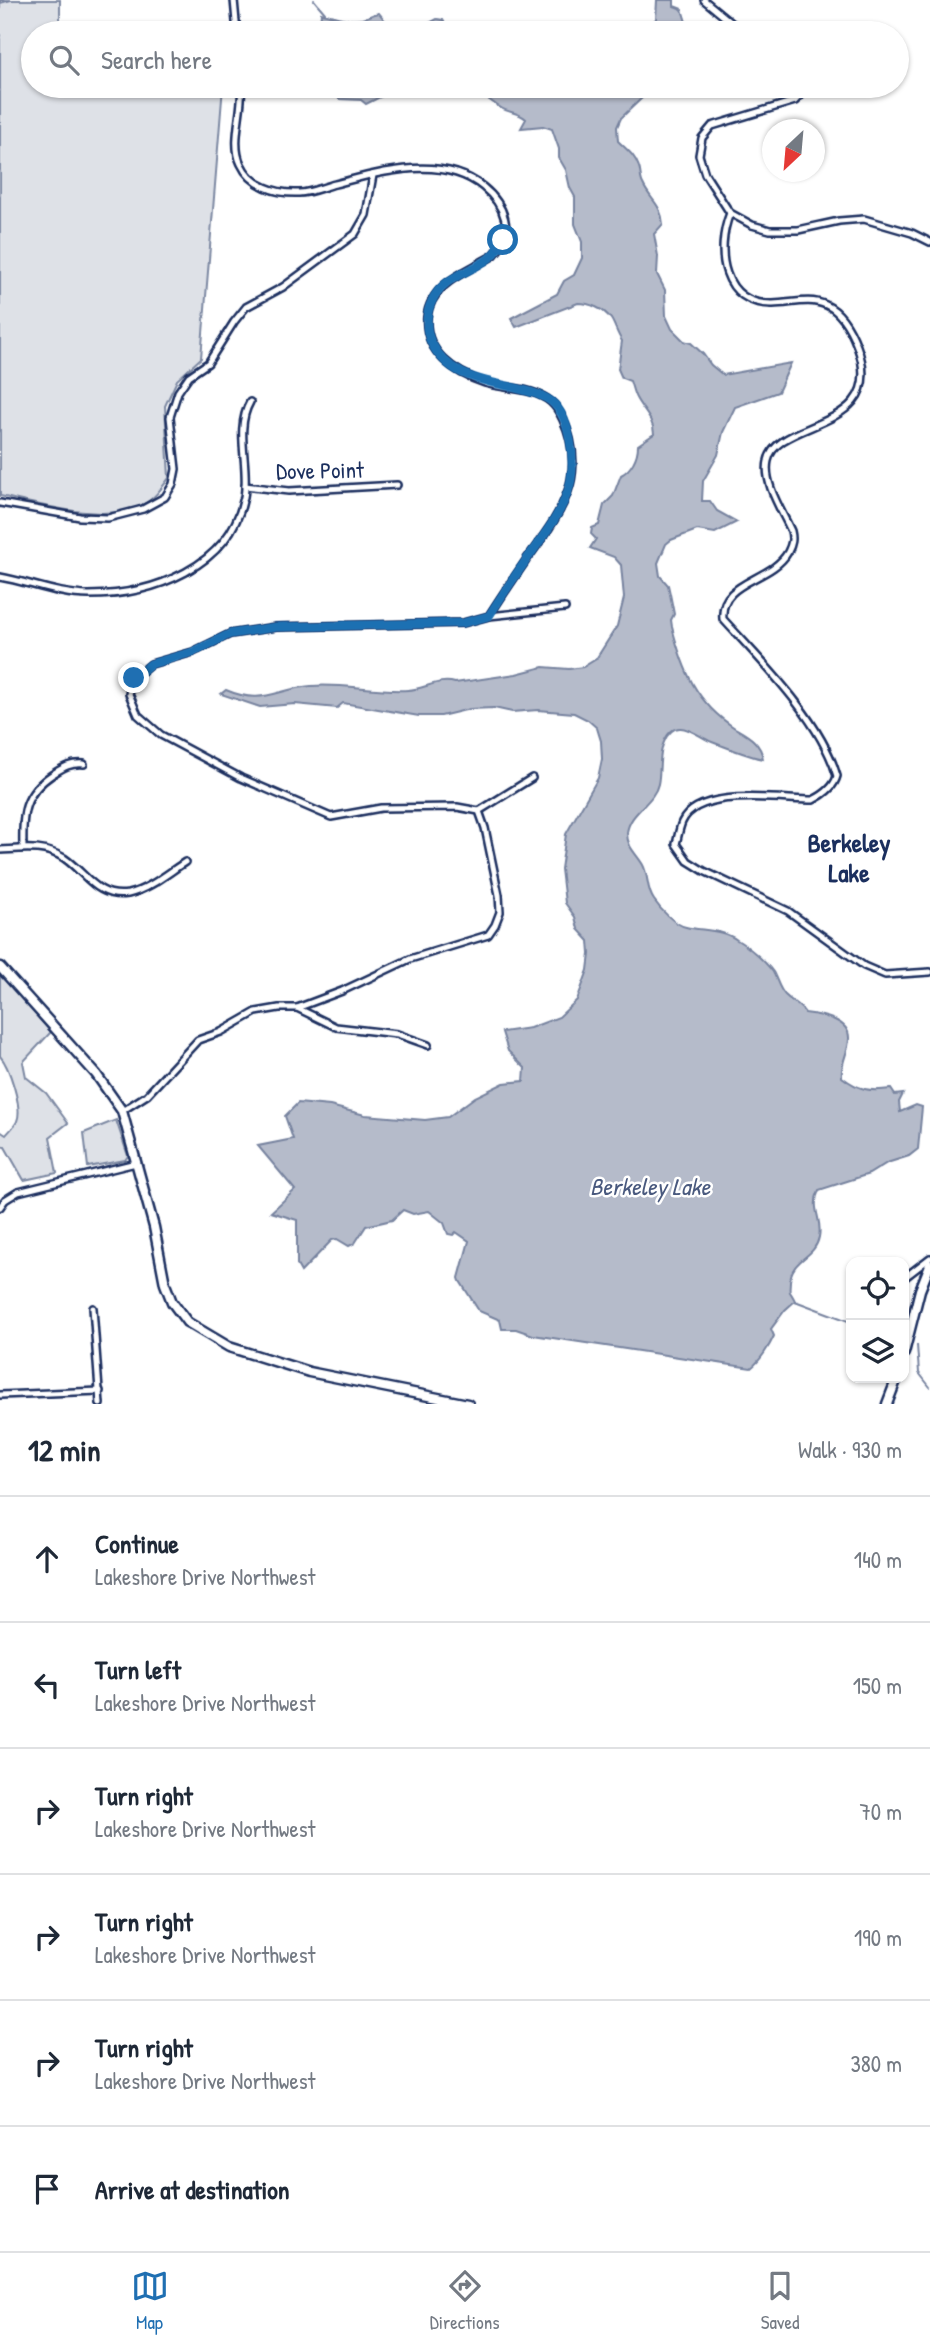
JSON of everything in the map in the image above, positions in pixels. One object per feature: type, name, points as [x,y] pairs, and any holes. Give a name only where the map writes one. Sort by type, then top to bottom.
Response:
[{"type":"street","points":[[234,0],[236,21]]},
{"type":"street","points":[[704,0],[729,21]]},
{"type":"street","points":[[241,98],[236,145],[240,164],[255,181],[272,191],[301,193],[373,175],[439,168],[463,174],[484,188],[505,214],[508,225],[493,255],[456,276],[439,289],[432,300],[427,316],[429,337],[438,354],[458,372],[486,383],[549,399],[562,417],[574,456],[569,488],[552,526],[489,616]]},
{"type":"street","points":[[797,98],[712,126],[702,138],[699,155],[705,174],[730,213],[752,225],[770,230],[798,230],[839,221],[864,219],[912,233],[930,242]]},
{"type":"street","points":[[0,503],[80,517],[108,517],[143,509],[165,497],[173,484],[176,469],[170,417],[178,392],[190,376],[208,363],[246,307],[283,287],[355,234],[366,215],[373,175]]},
{"type":"street","points":[[730,213],[722,249],[725,273],[735,289],[749,301],[771,304],[811,301],[826,304],[840,314],[858,347],[862,369],[860,390],[850,405],[774,447],[768,460],[767,471],[771,486],[793,537],[791,546],[783,561],[732,592],[722,608],[723,619],[775,676],[800,709],[832,760],[837,776],[833,786],[813,800],[723,798],[696,808],[682,820],[676,844],[688,861],[788,911],[864,966],[885,975],[930,972]]},
{"type":"street","points":[[2,578],[89,595],[163,583],[196,567],[224,540],[239,512],[245,486],[243,414],[250,402]]},
{"type":"street","name":"Dove Point","points":[[245,486],[289,491],[397,485]]},
{"type":"street","points":[[532,778],[479,811],[457,807],[381,808],[331,817],[251,783],[161,735],[138,715],[129,694],[134,678],[151,664],[193,652],[230,634],[276,627],[463,623],[489,616],[565,608]]},
{"type":"street","points":[[23,847],[25,805],[37,785],[66,765],[83,764]]},
{"type":"street","points":[[122,1111],[146,1095],[198,1041],[221,1032],[256,1012],[297,1008],[342,991],[410,959],[488,934],[500,912],[499,895],[479,811]]},
{"type":"street","points":[[0,850],[23,847],[40,849],[64,858],[93,886],[110,894],[127,894],[143,888],[185,862]]},
{"type":"street","points":[[0,967],[96,1074],[122,1111],[154,1227],[165,1284],[172,1302],[187,1322],[229,1348],[309,1373],[468,1404]]},
{"type":"street","points":[[297,1008],[336,1027],[397,1034],[428,1045]]},
{"type":"street","points":[[0,1207],[5,1200],[18,1192],[136,1163]]},
{"type":"street","points":[[909,1274],[930,1258]]},
{"type":"street","points":[[909,1333],[920,1290],[930,1265]]},
{"type":"street","points":[[93,1308],[100,1404]]},
{"type":"street","points":[[887,1404],[895,1383]]},
{"type":"street","points":[[0,1395],[100,1391]]},
{"type":"shaded area","points":[[0,0],[60,0],[60,21],[21,21],[21,98],[222,98],[201,358],[177,380],[165,406],[169,478],[150,500],[127,510],[91,513],[0,496]]},
{"type":"shaded area","points":[[0,973],[51,1032],[23,1062],[26,1077],[46,1093],[68,1123],[50,1137],[57,1173],[24,1180],[5,1147],[0,1146],[0,1131],[6,1135],[16,1123],[18,1107],[14,1087],[0,1056]]},
{"type":"shaded area","points":[[116,1120],[128,1156],[125,1160],[88,1167],[84,1133]]},
{"type":"water","points":[[657,0],[674,0],[674,6],[682,9],[686,21],[654,21],[656,19]]},
{"type":"water","points":[[321,13],[357,20],[379,13],[385,21],[320,21]]},
{"type":"water","points":[[378,98],[366,104],[361,100],[339,99]]},
{"type":"water","name":"Berkeley Lake","points":[[487,98],[642,98],[621,118],[617,127],[618,141],[635,159],[642,182],[662,217],[663,224],[654,234],[658,256],[657,274],[665,290],[666,316],[672,329],[684,341],[691,343],[723,375],[791,363],[778,392],[735,407],[723,432],[718,455],[703,481],[702,501],[710,501],[717,511],[737,522],[715,533],[697,530],[671,540],[666,544],[658,563],[660,576],[668,585],[674,614],[672,627],[686,671],[710,708],[749,736],[762,753],[763,759],[712,742],[687,729],[674,729],[662,747],[656,791],[632,819],[627,838],[645,869],[651,896],[668,916],[682,926],[731,936],[766,963],[783,993],[805,1013],[833,1019],[845,1027],[849,1039],[842,1077],[865,1089],[891,1089],[895,1095],[903,1094],[899,1102],[900,1112],[916,1105],[922,1107],[918,1149],[909,1156],[887,1163],[869,1174],[819,1190],[816,1208],[820,1231],[817,1244],[795,1267],[790,1291],[795,1301],[771,1329],[774,1336],[772,1340],[751,1368],[533,1335],[516,1329],[502,1329],[500,1320],[479,1311],[460,1281],[469,1241],[456,1232],[453,1235],[448,1234],[444,1223],[429,1211],[413,1214],[403,1210],[392,1220],[366,1226],[355,1243],[349,1246],[337,1239],[332,1240],[301,1272],[297,1265],[297,1220],[271,1212],[295,1190],[258,1146],[293,1139],[285,1116],[298,1103],[330,1106],[365,1115],[425,1120],[448,1117],[475,1097],[504,1083],[524,1081],[525,1068],[508,1051],[502,1032],[530,1028],[559,1017],[577,1000],[588,970],[589,941],[578,929],[575,917],[565,903],[561,869],[566,834],[598,778],[602,759],[597,728],[588,720],[574,713],[538,710],[512,712],[494,708],[470,709],[441,716],[419,716],[343,703],[337,708],[295,704],[260,707],[221,694],[226,690],[239,695],[260,697],[323,685],[408,690],[443,682],[455,683],[516,674],[543,667],[583,667],[596,659],[617,626],[624,598],[621,565],[614,557],[590,548],[596,539],[591,534],[592,528],[599,525],[604,505],[613,496],[621,475],[633,463],[638,445],[654,434],[652,424],[635,396],[630,381],[622,378],[618,369],[622,341],[605,312],[592,305],[578,303],[516,327],[511,318],[557,294],[564,281],[574,275],[582,258],[582,242],[575,224],[575,197],[559,158],[559,149],[552,129],[543,126],[521,128],[526,119],[501,108]]},
{"type":"waterway","points":[[0,3],[11,0]]},
{"type":"waterway","points":[[314,0],[325,13]]},
{"type":"waterway","points":[[795,1301],[846,1320]]},
{"type":"waterway","points":[[917,1345],[919,1373],[930,1387]]},
{"type":"district","name":"Berkeley Lake","points":[[849,857]]},
{"type":"route","points":[[134,678],[151,664],[193,652],[230,634],[276,627],[463,623],[489,616],[552,526],[569,488],[574,456],[562,417],[549,399],[486,383],[458,372],[438,354],[429,337],[427,316],[439,289],[493,255],[503,240]]}]
